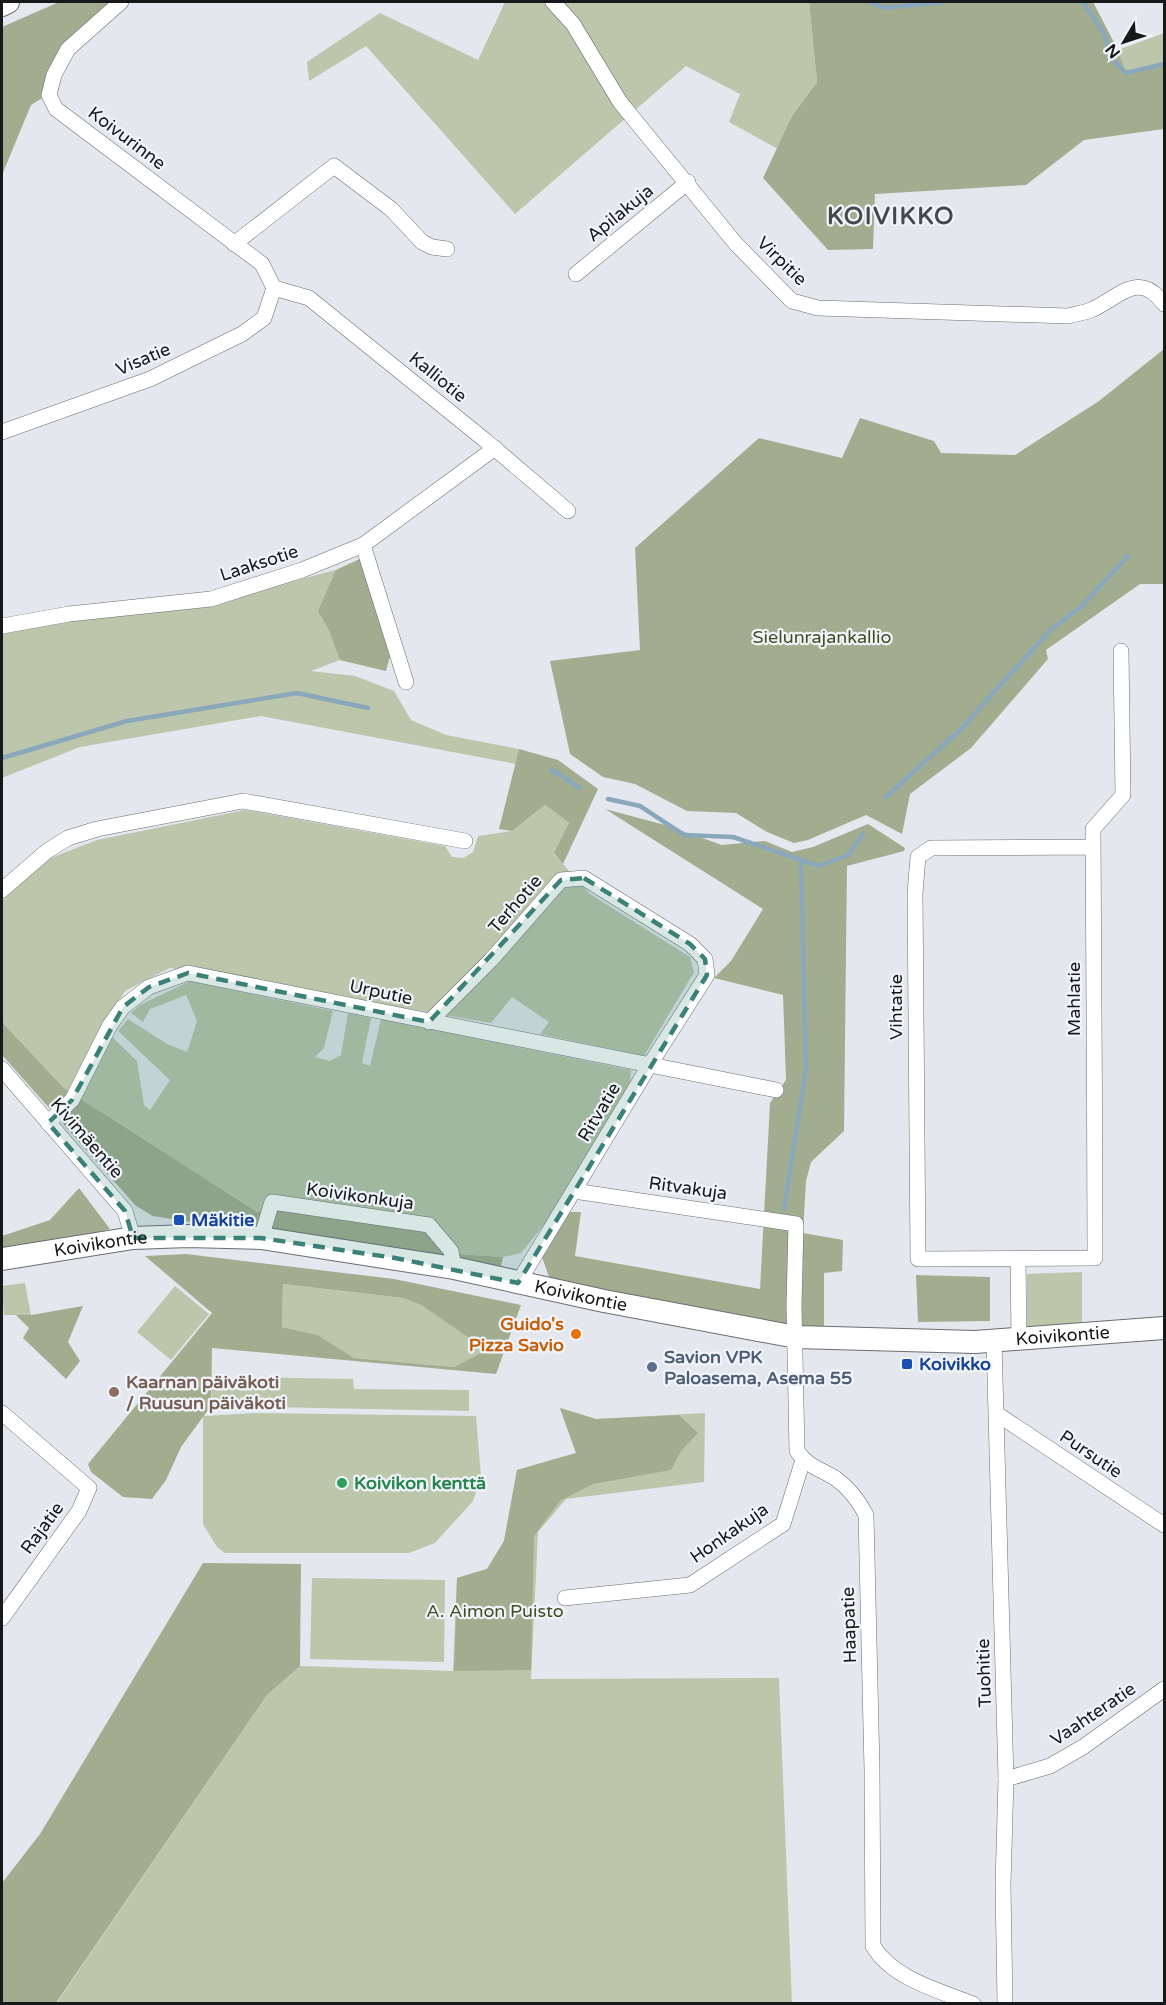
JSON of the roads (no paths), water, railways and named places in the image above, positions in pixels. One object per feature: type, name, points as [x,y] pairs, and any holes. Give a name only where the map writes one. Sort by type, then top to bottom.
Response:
[{"type":"main road","points":[[2,5],[8,2]]},
{"type":"main road","name":"Koivikontie","points":[[2,1259],[133,1238],[188,1236],[261,1238],[454,1268],[518,1283],[796,1337],[994,1341],[1164,1328]]},
{"type":"street","name":"Koivurinne","points":[[121,2],[68,49],[54,75],[49,95],[56,109],[262,264],[274,288]]},
{"type":"street","name":"Virpitie","points":[[553,2],[573,24],[620,102],[688,182],[736,244],[792,301],[818,308],[1068,316],[1091,310],[1121,290],[1144,287],[1158,295],[1164,304]]},
{"type":"street","points":[[234,244],[334,166],[391,209],[422,242],[432,247],[447,249]]},
{"type":"street","name":"Apilakuja","points":[[576,274],[688,182]]},
{"type":"street","name":"Visatie","points":[[2,432],[150,379],[243,334],[264,318],[274,288]]},
{"type":"street","name":"Kalliotie","points":[[274,288],[309,298],[495,448],[568,511]]},
{"type":"street","name":"Laaksotie","points":[[2,626],[69,614],[211,599],[302,570],[363,545],[495,448]]},
{"type":"street","points":[[363,545],[406,682]]},
{"type":"street","name":"Mahlatie","points":[[995,1259],[1095,1264],[1093,829],[1123,795],[1121,651]]},
{"type":"street","points":[[2,890],[47,850],[68,838],[97,829],[243,801],[465,841]]},
{"type":"street","name":"Vihtatie","points":[[995,1259],[918,1259],[916,862],[921,852],[931,848],[1093,847]]},
{"type":"street","name":"Terhotie","points":[[429,1022],[491,960],[561,880],[584,878],[690,944],[705,959]]},
{"type":"street","name":"Ritvatie","points":[[518,1283],[649,1066],[707,975],[705,959]]},
{"type":"street","name":"Urputie","points":[[48,1123],[72,1100],[110,1025],[123,1007],[148,987],[188,973],[776,1090]]},
{"type":"street","name":"Kivimäentie","points":[[2,1069],[125,1211],[131,1223],[133,1238]]},
{"type":"street","name":"Ritvakuja","points":[[574,1191],[796,1224],[796,1337]]},
{"type":"street","name":"Koivikonkuja","points":[[261,1238],[272,1202],[418,1224],[429,1226],[451,1251],[454,1268]]},
{"type":"street","points":[[1018,1259],[1019,1339]]},
{"type":"street","points":[[796,1337],[794,1441],[802,1460]]},
{"type":"street","name":"Tuohitie","points":[[994,1341],[1006,1779],[1005,2004]]},
{"type":"street","name":"Rajatie","points":[[2,1413],[89,1488],[79,1511],[2,1618]]},
{"type":"street","name":"Pursutie","points":[[997,1414],[1164,1525]]},
{"type":"street","name":"Honkakuja","points":[[565,1598],[690,1585],[783,1524],[802,1460]]},
{"type":"street","name":"Haapatie","points":[[802,1460],[836,1479],[849,1490],[866,1515],[872,1769],[873,1946],[882,1960],[894,1969],[920,1983],[973,2004]]},
{"type":"street","name":"Vaahteratie","points":[[1006,1779],[1058,1761],[1083,1747],[1164,1689]]},
{"type":"waterway","points":[[869,2],[885,8],[943,2]]},
{"type":"waterway","points":[[1083,2],[1103,32],[1113,60],[1126,73],[1164,64]]},
{"type":"waterway","points":[[886,797],[961,729],[1051,629],[1081,607],[1128,556]]},
{"type":"waterway","points":[[2,758],[127,721],[297,693],[368,708]]},
{"type":"waterway","points":[[552,770],[580,788]]},
{"type":"waterway","points":[[608,799],[640,806],[684,835],[733,837],[819,866],[848,855],[863,834]]},
{"type":"waterway","points":[[784,1209],[806,1069],[801,861]]},
{"type":"place","name":"Mäkitie","points":[[179,1220]]},
{"type":"place","name":"Guido's Pizza Savio","points":[[576,1334]]},
{"type":"place","name":"Koivikko","points":[[907,1364]]},
{"type":"place","name":"Savion VPK Paloasema, Asema 55","points":[[652,1367]]},
{"type":"place","name":"Kaarnan päiväkoti / Ruusun päiväkoti","points":[[114,1392]]},
{"type":"place","name":"Koivikon kenttä","points":[[342,1483]]},
{"type":"district","name":"KOIVIKKO","points":[[891,216]]},
{"type":"park label","name":"Sielunrajankallio","points":[[822,637]]},
{"type":"park label","name":"A. Aimon Puisto","points":[[495,1611]]}]
